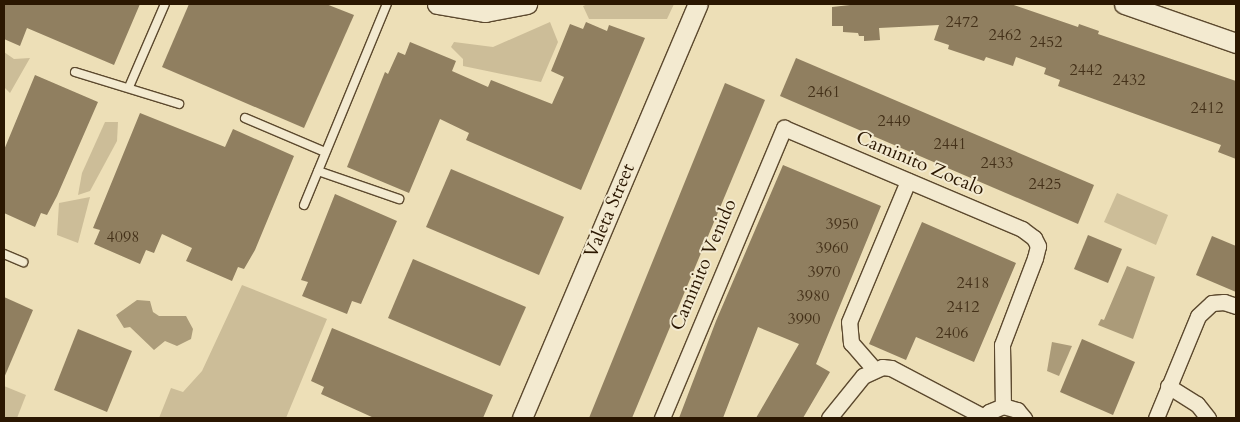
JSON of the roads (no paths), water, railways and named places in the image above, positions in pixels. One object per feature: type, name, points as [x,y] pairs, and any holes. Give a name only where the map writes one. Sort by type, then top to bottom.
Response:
[{"type":"street","points":[[437,4],[485,12],[527,4]]},
{"type":"street","name":"Valeta Street","points":[[522,418],[698,4]]},
{"type":"street","points":[[1124,4],[1236,43]]},
{"type":"street","name":"Caminito Zocalo","points":[[784,128],[1027,231],[1037,242],[1035,258],[1002,345],[1003,406]]},
{"type":"street","name":"Caminito Venido","points":[[662,418],[784,128]]},
{"type":"street","points":[[874,369],[851,343],[848,327],[908,180]]},
{"type":"street","points":[[1156,418],[1202,310],[1218,302],[1236,306]]},
{"type":"street","points":[[829,418],[863,376],[874,369],[891,368],[984,418],[1003,406],[1017,410],[1024,418]]},
{"type":"street","points":[[1168,386],[1197,404],[1208,418]]},
{"type":"lane","points":[[129,88],[165,4]]},
{"type":"lane","points":[[304,205],[387,4]]},
{"type":"lane","points":[[75,72],[179,104]]},
{"type":"lane","points":[[245,118],[325,152]]},
{"type":"lane","points":[[318,171],[399,199]]},
{"type":"lane","points":[[4,254],[23,262]]}]
